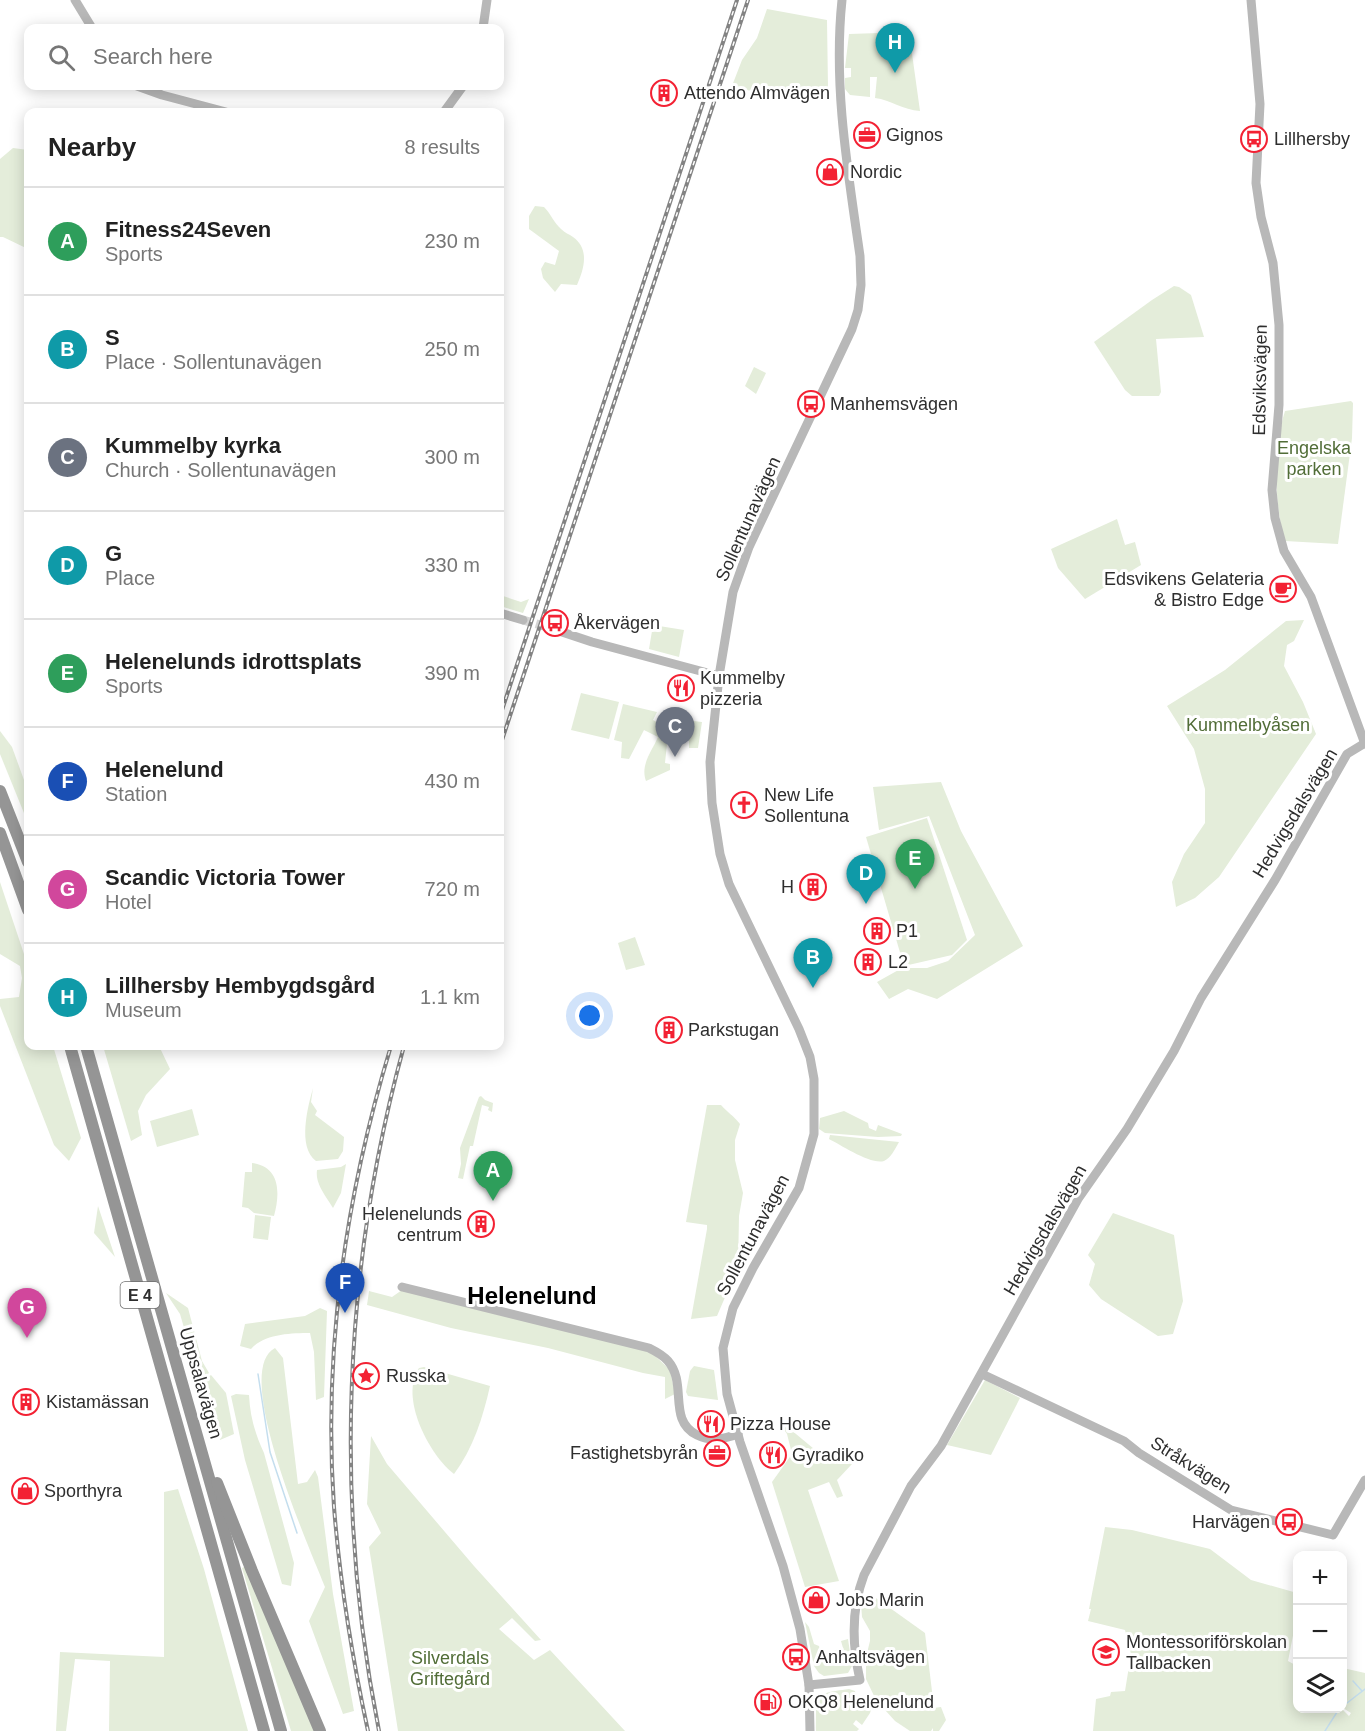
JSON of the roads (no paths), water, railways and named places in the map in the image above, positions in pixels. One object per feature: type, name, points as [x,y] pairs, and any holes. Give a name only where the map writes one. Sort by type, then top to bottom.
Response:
[{"type":"highway","points":[[0,791],[24,852]]},
{"type":"highway","points":[[0,833],[24,899]]},
{"type":"highway","name":"Uppsalavägen","points":[[71,1050],[262,1731]]},
{"type":"highway","name":"Uppsalavägen","points":[[87,1050],[281,1731]]},
{"type":"highway","points":[[193,1423],[264,1601],[320,1731]]},
{"type":"street","points":[[75,0],[90,24]]},
{"type":"street","points":[[484,24],[487,0]]},
{"type":"street","name":"Sollentunavägen","points":[[810,1731],[809,1685],[800,1629],[783,1566],[738,1434],[727,1394],[723,1348],[733,1308],[799,1188],[814,1134],[815,1090],[810,1057],[799,1029],[729,884],[720,854],[711,802],[710,762],[719,676],[730,606],[742,565],[840,356],[858,310],[861,277],[840,97],[839,37],[842,0]]},
{"type":"street","name":"Edsviksvägen","points":[[1251,0],[1260,104],[1256,183],[1261,217],[1274,263],[1279,325],[1279,405],[1272,490],[1275,518],[1284,551],[1311,597],[1365,744]]},
{"type":"street","points":[[148,90],[211,108]]},
{"type":"street","points":[[447,108],[460,90]]},
{"type":"street","points":[[504,614],[523,620]]},
{"type":"street","points":[[544,627],[719,676]]},
{"type":"street","name":"Hedvigsdalsvägen","points":[[809,1685],[860,1680],[854,1638],[855,1606],[864,1575],[911,1486],[941,1446],[1078,1199],[1145,1100],[1178,1045],[1201,998],[1275,880],[1347,754],[1365,744]]},
{"type":"street","points":[[402,1287],[649,1348],[668,1360],[673,1368],[680,1398],[681,1418],[686,1428],[701,1437],[716,1440],[738,1434]]},
{"type":"street","name":"Stråkvägen","points":[[982,1374],[1124,1441],[1139,1453],[1231,1510],[1333,1534],[1365,1480]]},
{"type":"waterway","points":[[258,1374],[270,1452],[297,1533]]},
{"type":"waterway","points":[[1353,1681],[1362,1691]]},
{"type":"waterway","points":[[1347,1703],[1365,1689]]},
{"type":"waterway","points":[[1325,1731],[1336,1713]]},
{"type":"tunnel","points":[[523,620],[544,626]]},
{"type":"railway","points":[[504,704],[737,0]]},
{"type":"railway","points":[[504,734],[748,0]]},
{"type":"railway","points":[[368,1731],[347,1620],[340,1564],[331,1448],[332,1390],[335,1332],[350,1216],[375,1102],[390,1050]]},
{"type":"railway","points":[[379,1731],[365,1645],[355,1559],[351,1473],[352,1387],[357,1300],[368,1215],[384,1130],[403,1050]]},
{"type":"place","name":"Lillhersby Hembygdsgård","points":[[895,73]]},
{"type":"place","name":"Attendo Almvägen","points":[[664,93]]},
{"type":"place","name":"Gignos","points":[[867,135]]},
{"type":"place","name":"Lillhersby","points":[[1254,139]]},
{"type":"place","name":"Nordic","points":[[830,172]]},
{"type":"place","name":"Manhemsvägen","points":[[811,404]]},
{"type":"place","name":"Edsvikens Gelateria & Bistro Edge","points":[[1283,589]]},
{"type":"place","name":"Åkervägen","points":[[555,623]]},
{"type":"place","name":"Kummelby pizzeria","points":[[681,688]]},
{"type":"place","name":"Kummelby kyrka","points":[[675,757]]},
{"type":"place","name":"New Life Sollentuna","points":[[744,805]]},
{"type":"place","name":"H","points":[[813,887]]},
{"type":"place","name":"Helenelunds idrottsplats","points":[[915,889]]},
{"type":"place","name":"G","points":[[866,904]]},
{"type":"place","name":"P1","points":[[877,931]]},
{"type":"place","name":"L2","points":[[868,962]]},
{"type":"place","name":"S","points":[[813,988]]},
{"type":"place","name":"Parkstugan","points":[[669,1030]]},
{"type":"place","name":"Fitness24Seven","points":[[493,1201]]},
{"type":"place","name":"Helenelunds centrum","points":[[481,1224]]},
{"type":"place","name":"Helenelund","points":[[345,1313]]},
{"type":"place","name":"Scandic Victoria Tower","points":[[27,1338]]},
{"type":"place","name":"Russka","points":[[366,1376]]},
{"type":"place","name":"Kistamässan","points":[[26,1402]]},
{"type":"place","name":"Pizza House","points":[[711,1424]]},
{"type":"place","name":"Fastighetsbyrån","points":[[717,1453]]},
{"type":"place","name":"Gyradiko","points":[[773,1455]]},
{"type":"place","name":"Sporthyra","points":[[25,1491]]},
{"type":"place","name":"Harvägen","points":[[1289,1522]]},
{"type":"place","name":"Jobs Marin","points":[[816,1600]]},
{"type":"place","name":"Montessoriförskolan Tallbacken","points":[[1106,1652]]},
{"type":"place","name":"Anhaltsvägen","points":[[796,1657]]},
{"type":"place","name":"OKQ8 Helenelund","points":[[768,1702]]},
{"type":"district","name":"Helenelund","points":[[532,1295]]},
{"type":"park label","name":"Engelska parken","points":[[1314,458]]},
{"type":"park label","name":"Kummelbyåsen","points":[[1248,725]]},
{"type":"park label","name":"Silverdals Griftegård","points":[[450,1668]]}]
